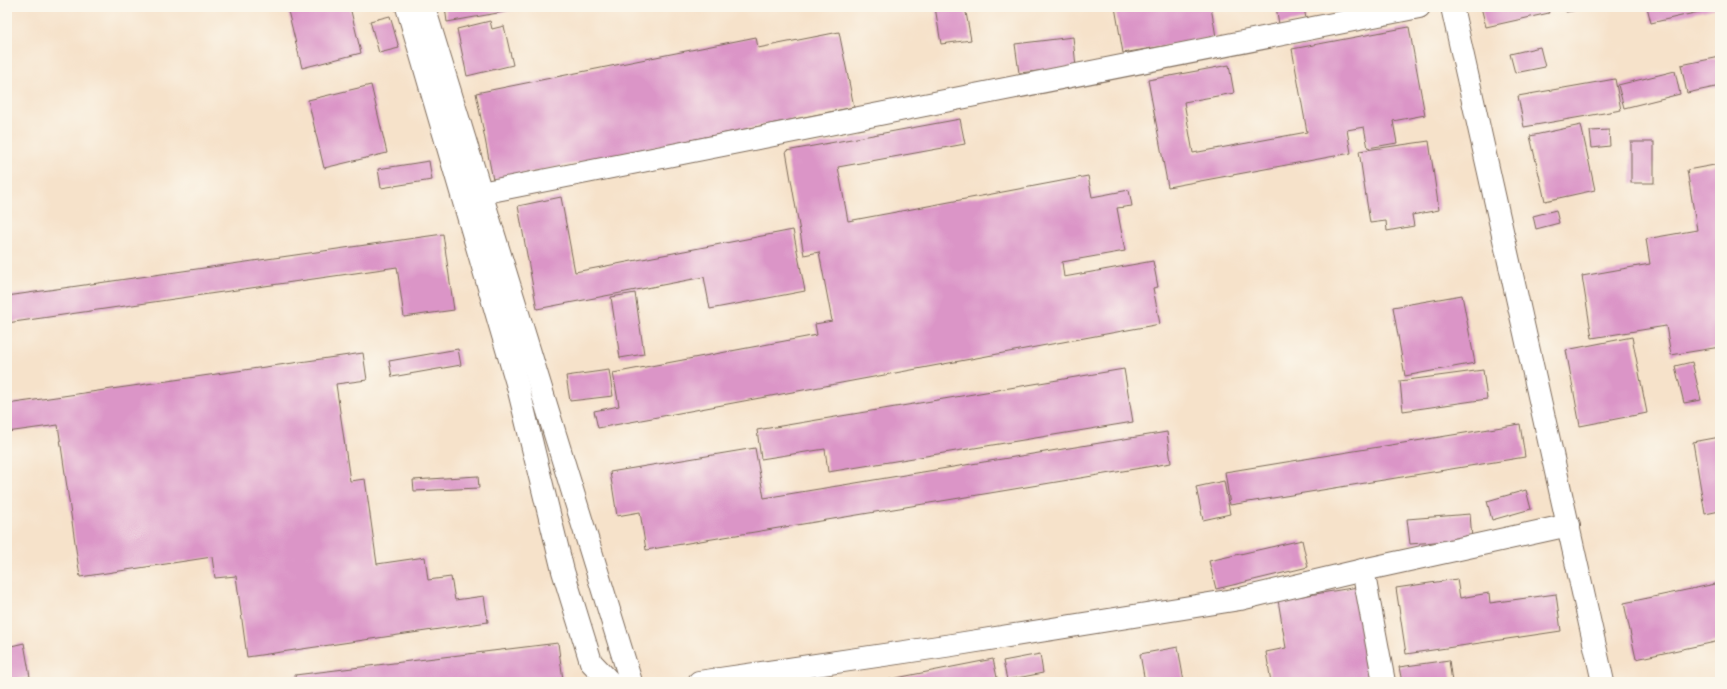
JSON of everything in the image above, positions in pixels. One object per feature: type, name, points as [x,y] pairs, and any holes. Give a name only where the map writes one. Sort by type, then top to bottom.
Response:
[{"type":"street","points":[[407,7],[518,387],[563,571],[591,662],[610,682]]},
{"type":"street","points":[[424,7],[631,682]]},
{"type":"street","points":[[481,193],[1419,7]]},
{"type":"street","points":[[1452,7],[1603,682]]},
{"type":"street","points":[[699,682],[1240,599],[1363,570],[1569,525]]},
{"type":"street","points":[[1363,570],[1384,682]]},
{"type":"building","points":[[287,7],[350,7],[361,53],[302,68]]},
{"type":"building","points":[[445,7],[526,7],[526,8],[447,22]]},
{"type":"building","points":[[935,7],[965,7],[971,40],[941,44]]},
{"type":"building","points":[[1115,7],[1211,7],[1216,37],[1123,53]]},
{"type":"building","points":[[1276,7],[1304,7],[1306,19],[1279,24]]},
{"type":"building","points":[[1481,7],[1547,7],[1549,13],[1486,27]]},
{"type":"building","points":[[1565,7],[1589,7],[1589,8],[1566,12]]},
{"type":"building","points":[[1591,7],[1605,7],[1605,8],[1592,10]]},
{"type":"building","points":[[1647,7],[1716,7],[1716,8],[1651,23]]},
{"type":"building","points":[[390,16],[399,48],[379,53],[370,21]]},
{"type":"building","points":[[490,21],[492,29],[504,26],[513,65],[467,76],[457,29]]},
{"type":"building","points":[[1409,27],[1425,115],[1393,121],[1397,143],[1368,148],[1364,127],[1347,130],[1351,153],[1168,187],[1148,80],[1229,65],[1234,93],[1184,102],[1193,153],[1307,132],[1292,49]]},
{"type":"building","points":[[839,32],[854,107],[493,180],[476,93],[756,37],[758,48]]},
{"type":"building","points":[[1073,37],[1076,67],[1019,73],[1015,44]]},
{"type":"building","points":[[1540,47],[1545,67],[1515,73],[1510,54]]},
{"type":"building","points":[[1720,57],[1720,86],[1687,93],[1681,65]]},
{"type":"building","points":[[1675,71],[1680,94],[1624,108],[1618,85]]},
{"type":"building","points":[[1615,79],[1621,110],[1524,127],[1518,96]]},
{"type":"building","points":[[371,85],[387,153],[324,168],[308,100]]},
{"type":"building","points":[[960,119],[965,144],[838,167],[848,221],[1088,176],[1092,197],[1129,190],[1132,206],[1117,208],[1125,251],[1062,262],[1064,277],[1153,261],[1158,287],[1153,288],[1160,324],[598,428],[594,411],[619,406],[613,373],[817,335],[815,324],[832,321],[819,252],[804,255],[786,151]]},
{"type":"building","points":[[1581,125],[1595,190],[1545,201],[1530,136]]},
{"type":"building","points":[[1609,130],[1610,146],[1592,148],[1590,131]]},
{"type":"building","points":[[1429,141],[1439,210],[1412,215],[1414,226],[1387,231],[1386,221],[1370,223],[1359,151]]},
{"type":"building","points":[[1631,142],[1654,142],[1654,183],[1631,183]]},
{"type":"building","points":[[429,161],[432,180],[381,188],[378,169]]},
{"type":"building","points":[[1720,164],[1720,347],[1671,355],[1666,326],[1592,338],[1582,276],[1650,264],[1646,239],[1697,230],[1687,170]]},
{"type":"building","points":[[561,197],[575,272],[793,230],[805,291],[710,309],[704,277],[537,309],[518,206]]},
{"type":"building","points":[[1556,210],[1559,223],[1536,229],[1533,216]]},
{"type":"building","points":[[443,234],[454,310],[404,317],[397,267],[7,323],[7,296]]},
{"type":"building","points":[[635,293],[644,354],[620,358],[611,297]]},
{"type":"building","points":[[1462,295],[1475,363],[1405,376],[1393,307]]},
{"type":"building","points":[[1632,337],[1647,413],[1580,426],[1566,350]]},
{"type":"building","points":[[458,349],[461,365],[392,377],[389,361]]},
{"type":"building","points":[[363,353],[367,380],[336,384],[350,481],[365,479],[377,564],[425,557],[428,580],[451,577],[455,600],[484,596],[488,622],[247,657],[236,576],[215,578],[212,557],[80,577],[58,425],[7,432],[7,404]]},
{"type":"building","points":[[1692,362],[1701,400],[1684,403],[1675,366]]},
{"type":"building","points":[[1124,369],[1133,422],[828,472],[825,449],[761,459],[757,430]]},
{"type":"building","points":[[609,370],[613,396],[570,401],[566,376]]},
{"type":"building","points":[[1483,370],[1487,399],[1403,411],[1400,381]]},
{"type":"building","points":[[1520,424],[1525,457],[1230,505],[1225,472]]},
{"type":"building","points":[[1167,432],[1171,463],[646,550],[640,512],[617,516],[610,472],[755,448],[764,498]]},
{"type":"building","points":[[1720,437],[1720,511],[1705,514],[1693,442]]},
{"type":"building","points":[[478,476],[479,488],[414,491],[413,480]]},
{"type":"building","points":[[1224,481],[1230,514],[1203,520],[1196,487]]},
{"type":"building","points":[[1526,490],[1531,509],[1492,520],[1487,501]]},
{"type":"building","points":[[1470,514],[1472,539],[1410,544],[1407,519]]},
{"type":"building","points":[[1302,540],[1308,567],[1216,589],[1209,561]]},
{"type":"building","points":[[1457,579],[1460,598],[1489,593],[1490,603],[1556,594],[1561,631],[1406,654],[1396,588]]},
{"type":"building","points":[[1720,583],[1720,641],[1636,659],[1624,603]]},
{"type":"building","points":[[1358,587],[1374,682],[1271,682],[1266,652],[1286,648],[1278,600]]},
{"type":"building","points":[[24,643],[30,677],[7,681],[7,647]]},
{"type":"building","points":[[558,643],[563,680],[550,682],[296,682],[295,675]]},
{"type":"building","points":[[1178,647],[1184,682],[1145,682],[1140,654]]},
{"type":"building","points":[[1040,654],[1043,673],[1007,680],[1003,661]]},
{"type":"building","points":[[993,659],[998,682],[886,682],[886,680]]},
{"type":"building","points":[[1449,660],[1452,682],[1402,682],[1399,667]]}]
